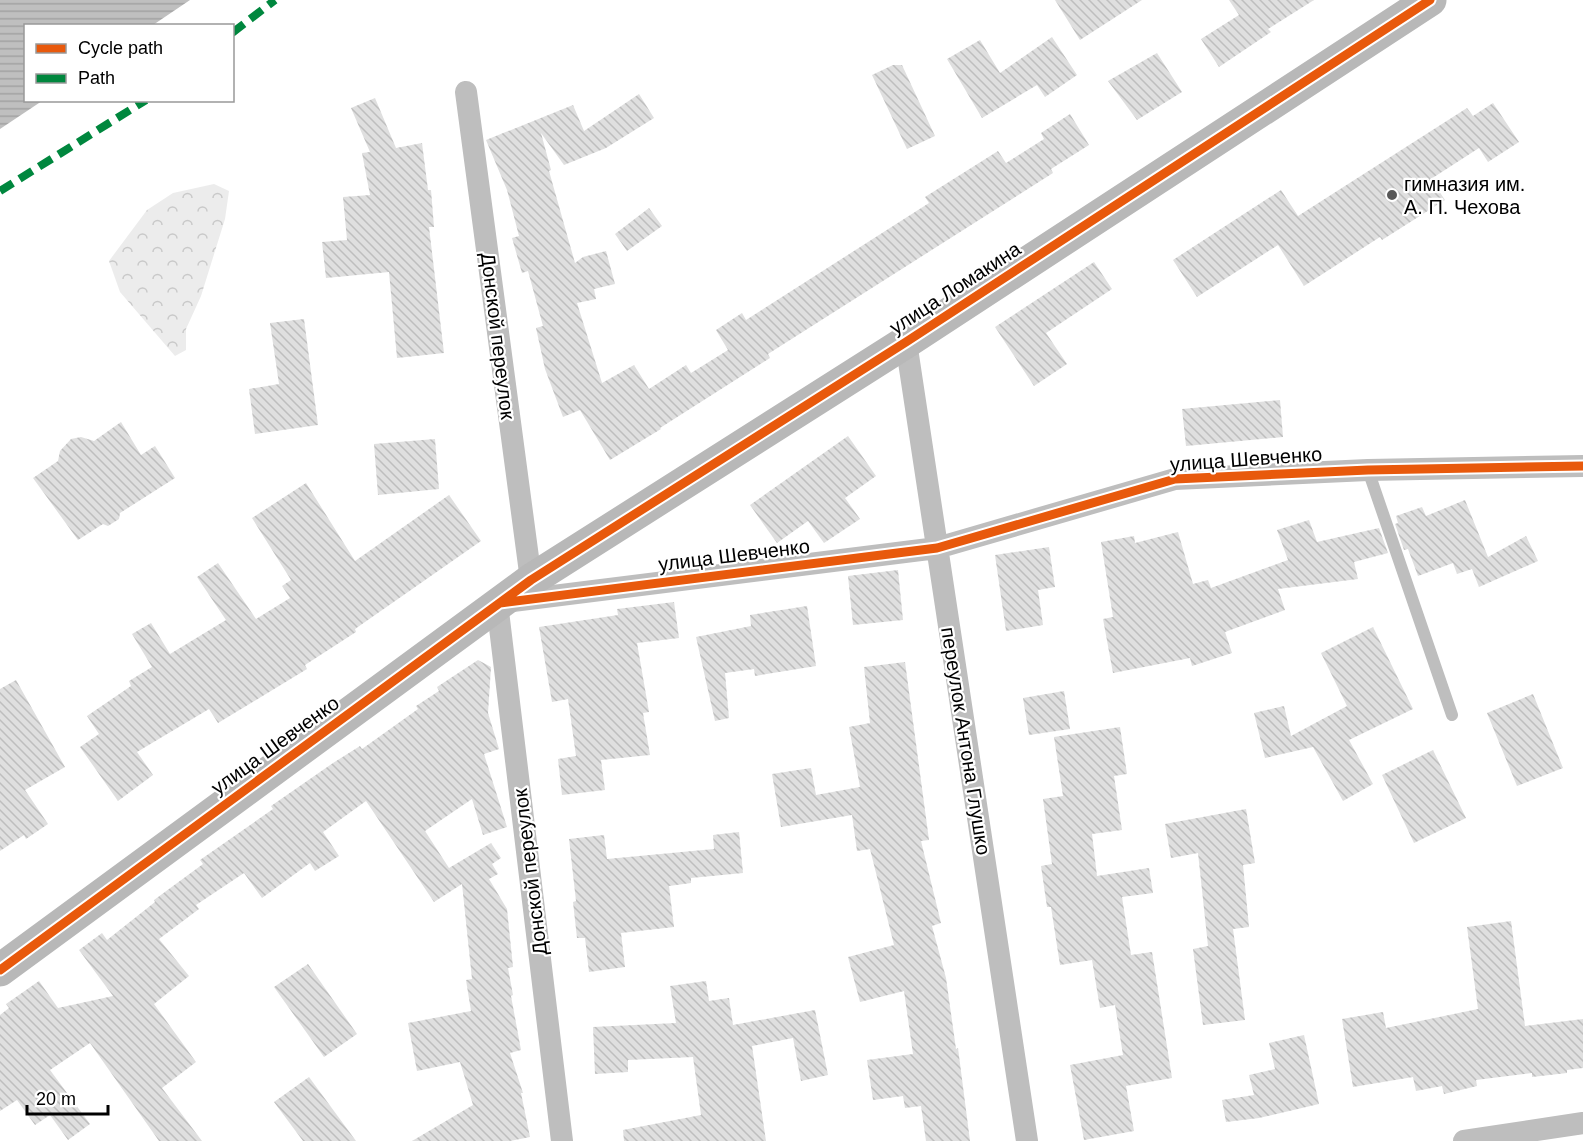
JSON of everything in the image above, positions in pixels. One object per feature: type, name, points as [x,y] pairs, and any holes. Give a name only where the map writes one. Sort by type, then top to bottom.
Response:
[{"type":"street","name":"улица Ломакина","points":[[497,603],[906,342],[1430,0]]},
{"type":"street","name":"Донской переулок","points":[[466,92],[531,580]]},
{"type":"street","name":"переулок Антона Глушко","points":[[906,342],[1027,1141]]},
{"type":"street","name":"улица Шевченко","points":[[0,970],[497,603],[937,548],[1175,479],[1368,470],[1583,466]]},
{"type":"street","name":"Донской переулок","points":[[497,603],[562,1141]]},
{"type":"street","points":[[1464,1141],[1583,1124]]},
{"type":"lane","points":[[1368,470],[1452,715]]},
{"type":"green space","points":[[214,184],[229,191],[225,219],[201,296],[186,329],[186,350],[175,356],[120,292],[109,261],[147,210],[173,193]]},
{"type":"shaded area","points":[[0,0],[190,0],[154,24],[24,24],[24,102],[40,102],[0,129]]},
{"type":"building","points":[[1055,0],[1142,0],[1080,40]]},
{"type":"building","points":[[1229,0],[1314,0],[1268,29],[1271,32],[1219,67],[1201,39],[1239,15]]},
{"type":"building","points":[[1052,37],[1077,75],[1045,97],[1037,85],[982,118],[947,59],[980,40],[1000,73]]},
{"type":"building","points":[[1157,53],[1182,92],[1137,120],[1108,81]]},
{"type":"building","points":[[893,65],[902,65],[935,136],[907,149],[872,75]]},
{"type":"building","points":[[639,94],[654,118],[606,148],[564,165],[541,133],[551,170],[549,171],[575,263],[583,257],[606,251],[615,284],[594,289],[596,299],[577,303],[602,383],[634,365],[649,389],[686,365],[691,373],[728,350],[716,330],[742,313],[746,320],[929,203],[925,197],[998,151],[1006,163],[1044,139],[1041,133],[1070,114],[1089,145],[1051,169],[1053,173],[768,354],[770,358],[610,460],[580,410],[563,417],[545,369],[536,328],[543,326],[528,271],[522,273],[512,238],[519,236],[507,190],[486,140],[573,105],[584,131]]},
{"type":"building","points":[[375,98],[396,148],[422,143],[428,190],[431,190],[434,227],[429,227],[444,353],[397,358],[389,272],[326,278],[322,242],[347,240],[343,197],[370,195],[362,153],[370,152],[351,108]]},
{"type":"building","points":[[1493,103],[1519,142],[1488,162],[1479,148],[1431,179],[1445,200],[1382,240],[1380,237],[1304,286],[1278,245],[1197,297],[1173,260],[1281,190],[1298,216],[1467,108],[1473,116]]},
{"type":"building","points":[[649,208],[662,226],[627,251],[615,234]]},
{"type":"building","points":[[1094,262],[1112,289],[1046,333],[1067,364],[1034,386],[995,327]]},
{"type":"building","points":[[304,319],[318,425],[255,434],[249,389],[279,384],[270,323]]},
{"type":"building","points":[[1280,400],[1283,437],[1186,446],[1182,409]]},
{"type":"building","points":[[121,422],[141,455],[155,446],[175,478],[120,513],[119,519],[108,526],[103,524],[78,540],[33,478],[58,461],[60,451],[71,439],[81,437],[94,441]]},
{"type":"building","points":[[848,436],[876,476],[845,498],[860,519],[824,543],[808,521],[777,543],[750,505]]},
{"type":"building","points":[[435,439],[439,489],[378,495],[374,444]]},
{"type":"building","points":[[306,483],[355,561],[449,495],[481,541],[355,629],[356,632],[305,665],[307,669],[218,723],[209,709],[137,752],[153,775],[118,801],[80,747],[99,734],[87,716],[131,686],[129,681],[152,667],[132,634],[151,623],[170,654],[226,620],[197,577],[218,563],[256,619],[290,598],[282,586],[291,580],[252,518]]},
{"type":"building","points":[[1465,500],[1488,557],[1526,536],[1538,561],[1479,587],[1472,569],[1457,574],[1453,563],[1418,576],[1408,549],[1404,550],[1395,524],[1398,523],[1396,516],[1422,507],[1426,516]]},
{"type":"building","points":[[1309,520],[1317,542],[1379,528],[1388,553],[1354,562],[1358,579],[1278,589],[1285,610],[1225,632],[1232,653],[1192,666],[1190,658],[1113,673],[1103,619],[1113,617],[1101,542],[1134,536],[1135,543],[1178,532],[1193,584],[1208,580],[1211,588],[1288,560],[1277,530]]},
{"type":"building","points":[[1049,547],[1055,587],[1038,590],[1043,625],[1006,631],[995,555]]},
{"type":"building","points":[[898,570],[903,620],[853,625],[848,576]]},
{"type":"building","points":[[674,602],[679,638],[637,643],[649,712],[643,713],[650,755],[601,760],[605,790],[562,795],[558,759],[576,756],[568,699],[552,702],[539,627],[618,615],[617,609]]},
{"type":"building","points":[[807,606],[816,666],[755,676],[754,669],[725,673],[729,718],[715,721],[696,637],[751,626],[750,615]]},
{"type":"building","points":[[1373,627],[1413,709],[1349,740],[1373,784],[1343,801],[1313,747],[1265,758],[1254,713],[1284,706],[1291,736],[1347,706],[1321,653]]},
{"type":"building","points":[[478,660],[491,667],[488,713],[499,749],[484,754],[507,827],[483,835],[472,799],[425,831],[449,868],[491,843],[501,858],[492,864],[498,874],[489,879],[507,909],[513,967],[508,968],[521,1050],[510,1053],[523,1093],[521,1093],[530,1137],[510,1141],[412,1141],[473,1105],[460,1062],[417,1071],[408,1023],[471,1011],[466,980],[472,979],[462,884],[434,902],[366,801],[323,832],[339,856],[315,871],[310,863],[262,898],[244,873],[196,905],[199,909],[159,939],[189,976],[154,1004],[196,1062],[162,1088],[202,1141],[159,1141],[90,1043],[50,1070],[90,1124],[68,1140],[50,1115],[35,1125],[17,1100],[0,1111],[0,1015],[9,1008],[6,1004],[39,981],[58,1008],[113,996],[79,950],[102,933],[107,940],[155,902],[154,900],[203,864],[200,860],[273,809],[271,806],[360,746],[362,749],[418,709],[416,706],[439,691],[437,687]]},
{"type":"building","points":[[905,662],[929,840],[921,841],[941,923],[932,926],[946,978],[970,1141],[926,1141],[921,1106],[905,1108],[903,1096],[873,1100],[867,1060],[913,1054],[904,991],[860,1002],[848,957],[894,945],[870,849],[857,851],[852,815],[781,827],[772,774],[811,768],[816,795],[860,787],[849,727],[870,723],[864,667]]},
{"type":"building","points":[[16,680],[65,767],[25,790],[48,824],[26,839],[24,835],[0,851],[0,689]]},
{"type":"building","points":[[1064,691],[1070,729],[1029,735],[1023,698]]},
{"type":"building","points":[[1533,694],[1563,768],[1517,786],[1487,713]]},
{"type":"building","points":[[1120,727],[1127,774],[1114,776],[1122,830],[1092,834],[1097,876],[1149,868],[1153,893],[1122,897],[1131,955],[1152,952],[1172,1078],[1126,1086],[1134,1131],[1084,1140],[1070,1065],[1123,1055],[1115,1005],[1100,1008],[1092,960],[1060,965],[1051,907],[1047,907],[1041,866],[1052,864],[1043,799],[1063,796],[1054,737]]},
{"type":"building","points":[[1433,750],[1466,818],[1414,843],[1382,775]]},
{"type":"building","points":[[1246,809],[1255,863],[1243,865],[1249,927],[1233,929],[1245,1020],[1203,1025],[1193,949],[1208,946],[1198,853],[1171,858],[1165,824]]},
{"type":"building","points":[[739,832],[743,873],[691,878],[691,883],[669,886],[674,927],[621,933],[625,967],[589,972],[585,938],[577,938],[573,902],[576,901],[569,839],[604,835],[607,859],[714,849],[713,835]]},
{"type":"building","points":[[1511,921],[1525,1026],[1583,1019],[1583,1068],[1567,1070],[1567,1073],[1532,1077],[1532,1073],[1476,1080],[1477,1086],[1444,1094],[1442,1086],[1416,1091],[1413,1077],[1353,1087],[1342,1019],[1383,1012],[1386,1028],[1478,1009],[1467,927]]},
{"type":"building","points":[[308,964],[357,1034],[324,1057],[274,987]]},
{"type":"building","points":[[706,981],[709,1001],[729,998],[733,1025],[815,1010],[828,1075],[801,1081],[793,1038],[752,1046],[766,1141],[624,1141],[623,1130],[701,1115],[693,1057],[628,1060],[628,1072],[595,1074],[593,1027],[676,1023],[670,986]]},
{"type":"building","points":[[1304,1035],[1319,1104],[1259,1118],[1226,1122],[1222,1100],[1254,1095],[1249,1075],[1275,1069],[1269,1043]]},
{"type":"building","points":[[309,1077],[356,1141],[303,1141],[274,1102]]},
{"type":"marked path","points":[[234,31],[275,0]]},
{"type":"marked path","points":[[0,191],[143,102]]},
{"type":"cycle path","points":[[0,970],[531,580],[906,342],[1430,0]]},
{"type":"cycle path","points":[[500,603],[937,548],[1175,479],[1368,470],[1583,466]]},
{"type":"place","name":"гимназия им. А. П. Чехова","points":[[1392,195]]}]
